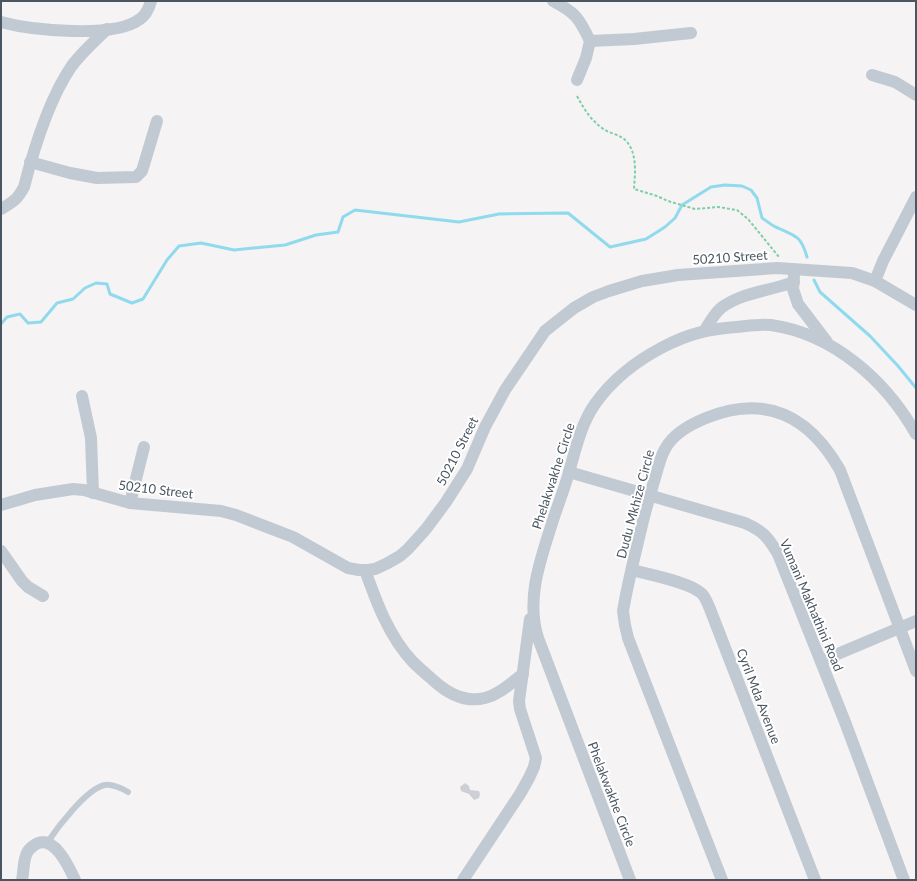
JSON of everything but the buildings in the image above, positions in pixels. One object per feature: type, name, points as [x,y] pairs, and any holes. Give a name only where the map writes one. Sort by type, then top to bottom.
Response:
[{"type":"street","points":[[1,22],[52,30],[78,31],[107,29],[130,24],[139,20],[145,14],[151,1]]},
{"type":"street","points":[[552,1],[574,13],[580,20],[590,41],[586,58],[577,80]]},
{"type":"street","points":[[1,209],[18,199],[24,187],[39,133],[61,85],[71,68],[107,29]]},
{"type":"street","points":[[590,41],[634,39],[691,33]]},
{"type":"street","points":[[872,75],[895,82],[916,94]]},
{"type":"street","points":[[30,162],[70,173],[97,178],[136,177],[142,171],[157,121]]},
{"type":"street","points":[[875,281],[883,261],[916,197]]},
{"type":"street","name":"50210 Street","points":[[1,505],[35,495],[67,489],[79,489],[130,503],[209,509],[236,515],[293,537],[348,568],[365,570],[375,569],[400,556],[426,529],[446,502],[467,469],[485,427],[502,396],[524,361],[545,332],[574,308],[593,297],[642,281],[678,274],[777,268],[852,273],[875,281],[916,305]]},
{"type":"street","points":[[792,269],[794,295],[798,304],[830,346]]},
{"type":"street","points":[[705,330],[712,318],[721,308],[750,295],[794,282]]},
{"type":"street","name":"Phelakwakhe Circle","points":[[630,880],[534,627],[532,607],[540,563],[582,429],[588,416],[604,392],[636,364],[653,352],[705,330],[769,325],[800,331],[850,358],[881,385],[916,434]]},
{"type":"street","points":[[82,396],[91,438],[93,493]]},
{"type":"street","name":"Dudu Mkhize Circle","points":[[722,880],[628,638],[623,611],[649,496],[665,448],[680,432],[695,423],[716,414],[738,408],[756,408],[767,409],[797,421],[823,444],[840,470],[916,671]]},
{"type":"street","points":[[130,503],[144,447]]},
{"type":"street","name":"Vumani Makhathini Road","points":[[569,472],[745,523],[764,533],[770,540],[778,554],[821,661],[904,880]]},
{"type":"street","points":[[1,551],[22,581],[28,587],[43,596]]},
{"type":"street","points":[[365,570],[380,609],[399,644],[412,661],[440,686],[453,695],[464,698],[483,699],[502,691],[523,674]]},
{"type":"street","name":"Cyril Mda Avenue","points":[[632,570],[687,585],[703,594],[815,880]]},
{"type":"street","points":[[463,880],[523,789],[534,767],[536,758],[520,710],[519,701],[532,607]]},
{"type":"street","points":[[821,661],[916,621]]},
{"type":"street","points":[[22,880],[26,854],[30,848],[38,843],[47,843],[55,847],[75,880]]},
{"type":"lane","points":[[47,843],[58,826],[80,802],[98,788],[110,785],[120,787],[128,792]]},
{"type":"path","points":[[577,96],[587,114],[602,129],[624,139],[631,150],[635,161],[634,189],[668,201],[695,208],[718,207],[737,210],[748,219],[792,269]]},
{"type":"waterway","points":[[1,324],[7,317],[20,314],[28,323],[41,322],[57,303],[73,299],[85,288],[96,283],[107,284],[110,294],[132,303],[143,299],[167,260],[179,246],[201,243],[234,250],[285,245],[316,235],[338,232],[343,217],[355,210],[459,222],[499,214],[568,213],[610,247],[646,239],[665,227],[675,218],[682,205],[711,187],[725,185],[742,186],[751,190],[757,198],[762,218],[774,226],[794,235],[800,241],[807,257]]},
{"type":"waterway","points":[[814,280],[820,292],[870,336],[916,388]]}]
